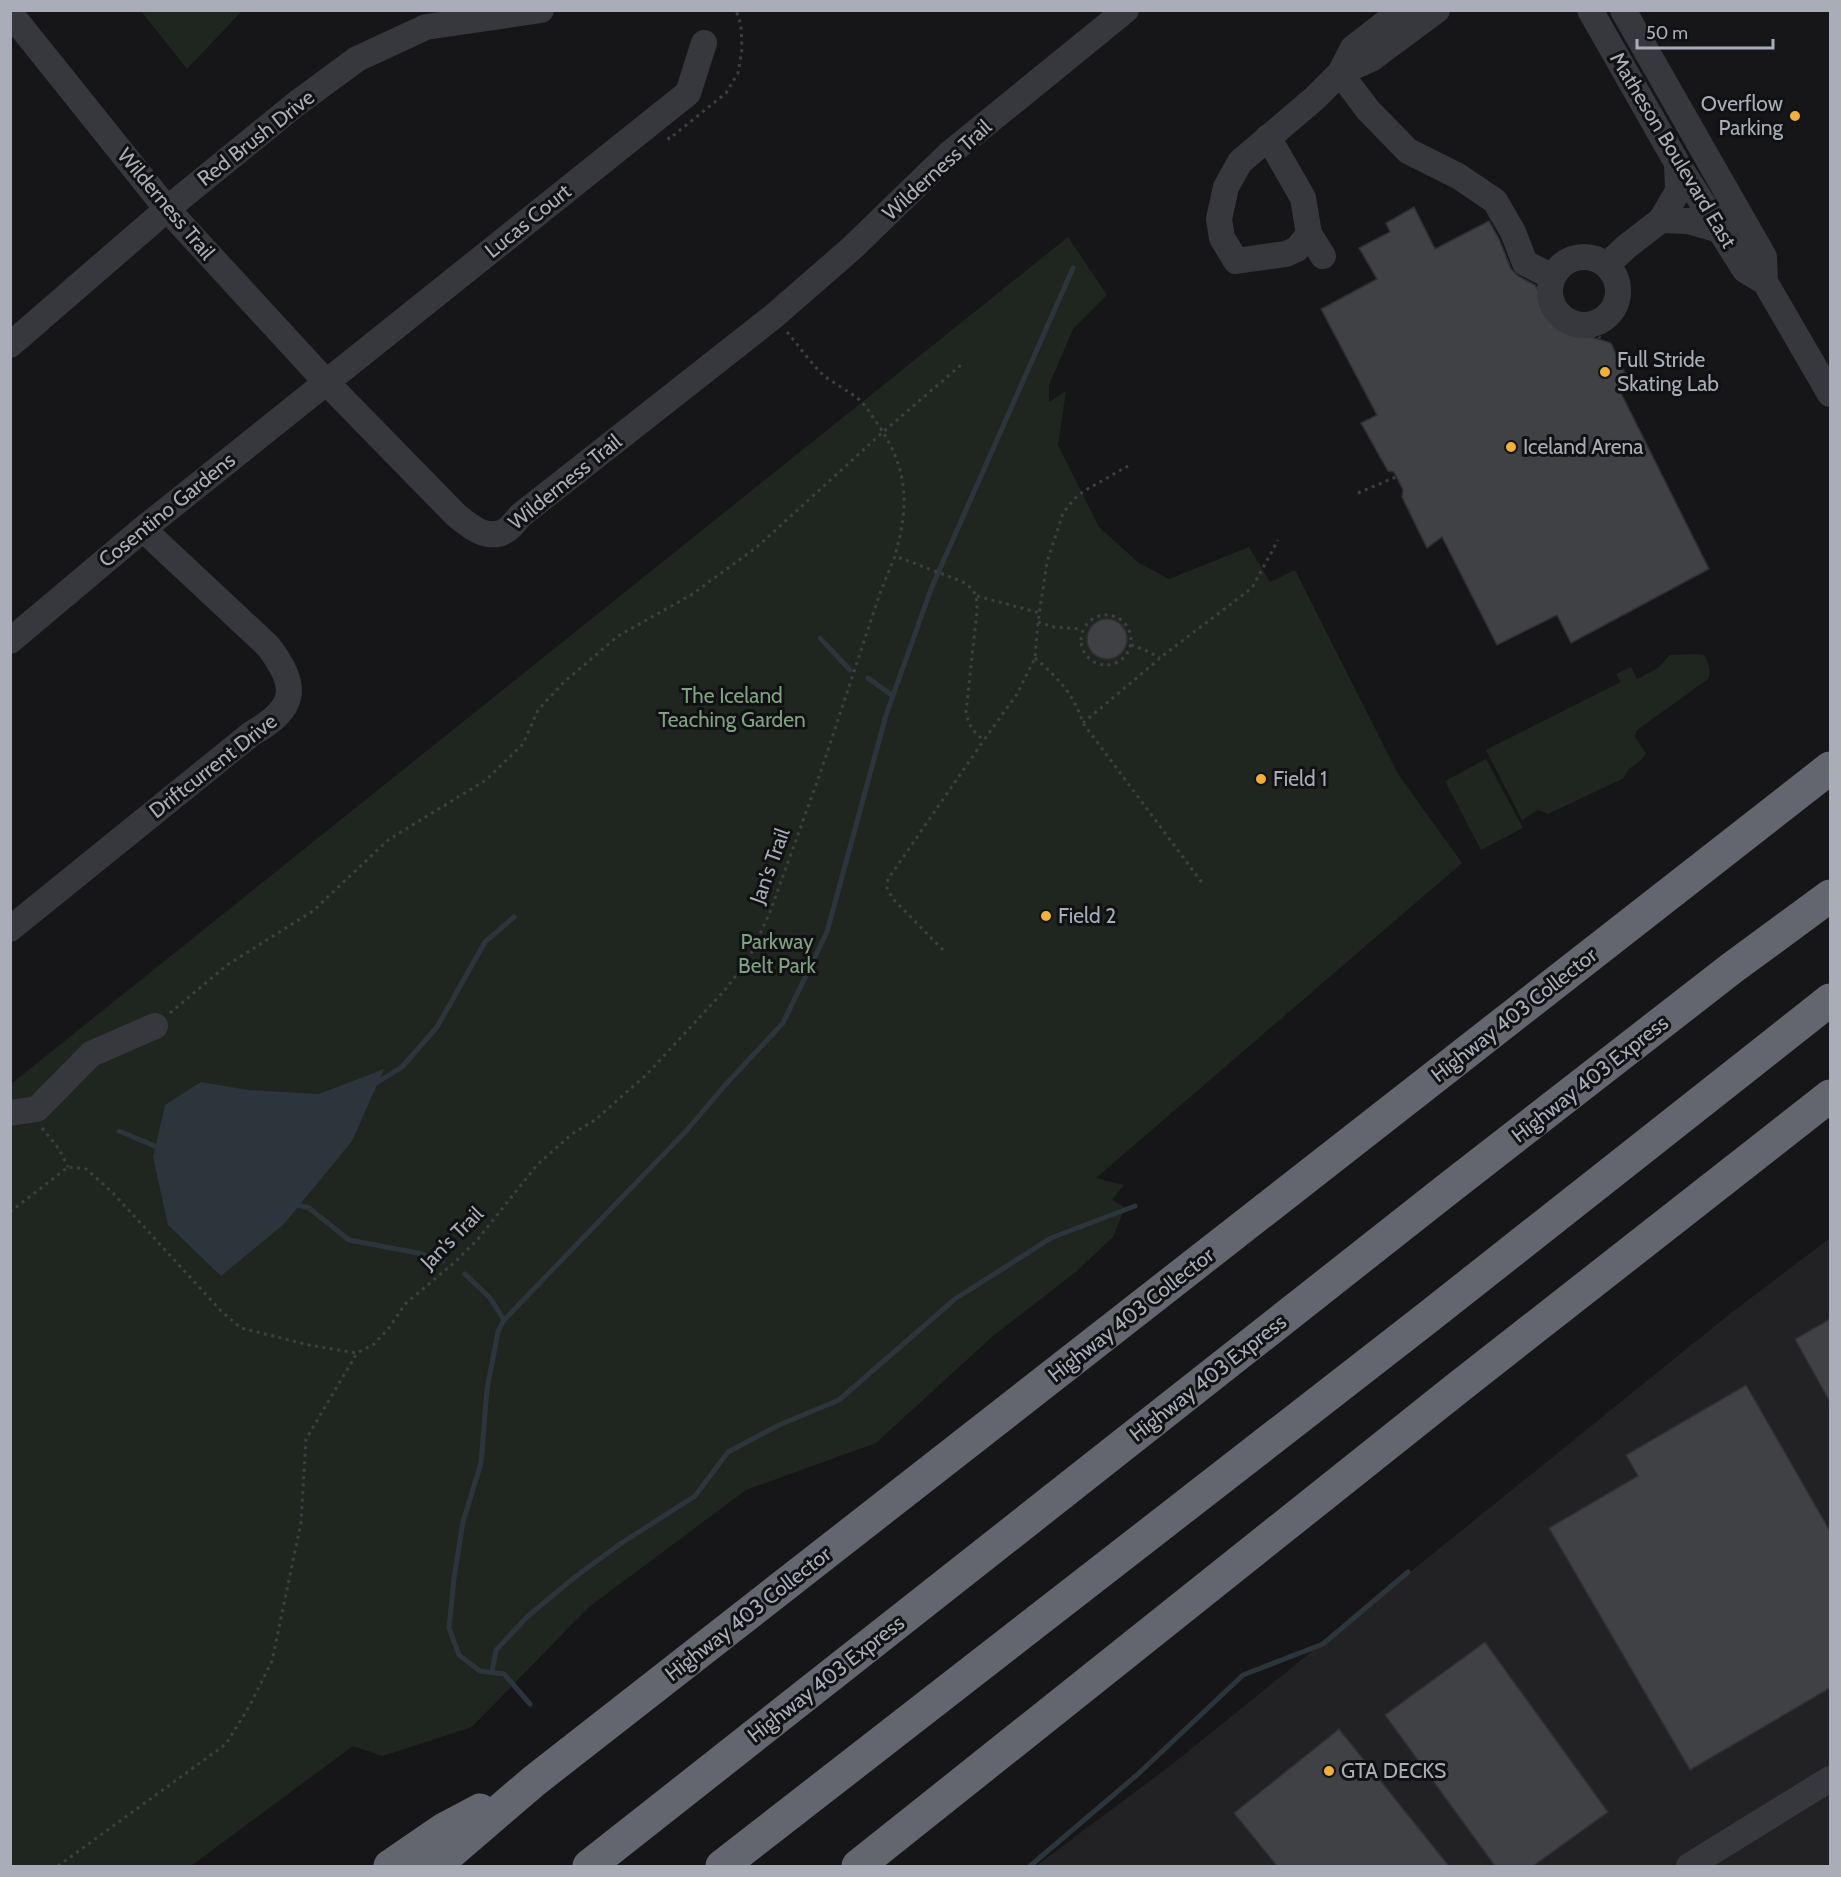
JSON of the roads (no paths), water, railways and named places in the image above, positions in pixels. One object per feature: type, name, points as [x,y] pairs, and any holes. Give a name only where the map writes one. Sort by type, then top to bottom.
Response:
[{"type":"highway","name":"Highway 403 Collector","points":[[435,1866],[534,1781],[1830,768]]},
{"type":"highway","name":"Highway 403 Express","points":[[589,1866],[1449,1188],[1732,968],[1830,896]]},
{"type":"highway","points":[[722,1866],[1417,1326],[1830,1000]]},
{"type":"highway","points":[[858,1866],[1436,1405],[1830,1096]]},
{"type":"highway","points":[[390,1866],[444,1829],[534,1781]]},
{"type":"street","name":"Red Brush Drive","points":[[10,345],[167,209],[357,59],[426,27],[541,10]]},
{"type":"street","name":"Wilderness Trail","points":[[10,13],[167,209],[327,383],[473,530],[482,533],[498,533],[506,530],[521,515],[774,316],[852,248],[950,153],[1126,10]]},
{"type":"street","points":[[1309,234],[1297,249],[1286,254],[1236,261],[1222,238],[1219,219],[1226,187],[1240,162],[1315,98],[1340,73],[1353,48],[1402,10]]},
{"type":"street","points":[[1340,73],[1371,59],[1437,10]]},
{"type":"street","name":"Matheson Boulevard East","points":[[1590,10],[1677,162],[1745,270],[1765,282]]},
{"type":"street","name":"Matheson Boulevard East","points":[[1623,10],[1764,257],[1765,282],[1830,394]]},
{"type":"street","name":"Lucas Court","points":[[327,383],[688,93],[704,43]]},
{"type":"street","points":[[1340,73],[1368,110],[1408,151],[1458,176],[1495,201],[1513,232],[1525,262],[1553,277]]},
{"type":"street","points":[[1268,137],[1303,198],[1309,234],[1323,256]]},
{"type":"street","points":[[1607,265],[1661,220],[1678,191],[1677,162]]},
{"type":"street","points":[[1661,220],[1688,221],[1720,230]]},
{"type":"street","points":[[1587,256],[1607,265],[1617,284],[1618,294],[1615,305],[1601,320],[1595,331],[1570,322],[1561,316],[1554,308],[1550,287],[1558,268],[1567,261],[1587,256]]},
{"type":"street","name":"Cosentino Gardens","points":[[10,641],[143,529],[327,383]]},
{"type":"street","name":"Driftcurrent Drive","points":[[10,929],[251,734],[270,723],[281,712],[290,697],[287,678],[281,663],[268,645],[143,529]]},
{"type":"street","points":[[10,1113],[36,1109],[92,1054],[155,1026]]},
{"type":"street","points":[[1689,1866],[1830,1779]]},
{"type":"waterway","points":[[530,1704],[504,1674],[480,1671],[459,1655],[449,1628],[463,1522],[481,1463],[487,1389],[498,1332],[504,1320],[687,1130],[783,1023],[827,932],[886,715],[931,589],[1073,268]]},
{"type":"waterway","points":[[820,638],[850,670]]},
{"type":"waterway","points":[[868,678],[893,696]]},
{"type":"waterway","points":[[373,1085],[402,1067],[437,1027],[485,942],[514,917]]},
{"type":"waterway","points":[[119,1131],[162,1149]]},
{"type":"waterway","points":[[294,1204],[309,1208],[349,1240],[418,1253],[443,1261]]},
{"type":"waterway","points":[[492,1672],[496,1650],[528,1616],[620,1544],[695,1496],[728,1452],[779,1425],[839,1400],[955,1299],[1051,1238],[1135,1206]]},
{"type":"waterway","points":[[465,1274],[490,1298],[504,1320]]},
{"type":"waterway","points":[[1030,1866],[1137,1775],[1243,1675],[1323,1644],[1408,1572]]},
{"type":"place","name":"Overflow Parking","points":[[1795,116]]},
{"type":"place","name":"Full Stride Skating Lab","points":[[1605,372]]},
{"type":"place","name":"Iceland Arena","points":[[1511,447]]},
{"type":"place","name":"Field 1","points":[[1261,779]]},
{"type":"place","name":"Field 2","points":[[1046,916]]},
{"type":"place","name":"GTA DECKS","points":[[1329,1771]]},
{"type":"park label","name":"The Iceland Teaching Garden","points":[[732,708]]},
{"type":"park label","name":"Parkway Belt Park","points":[[777,954]]}]
